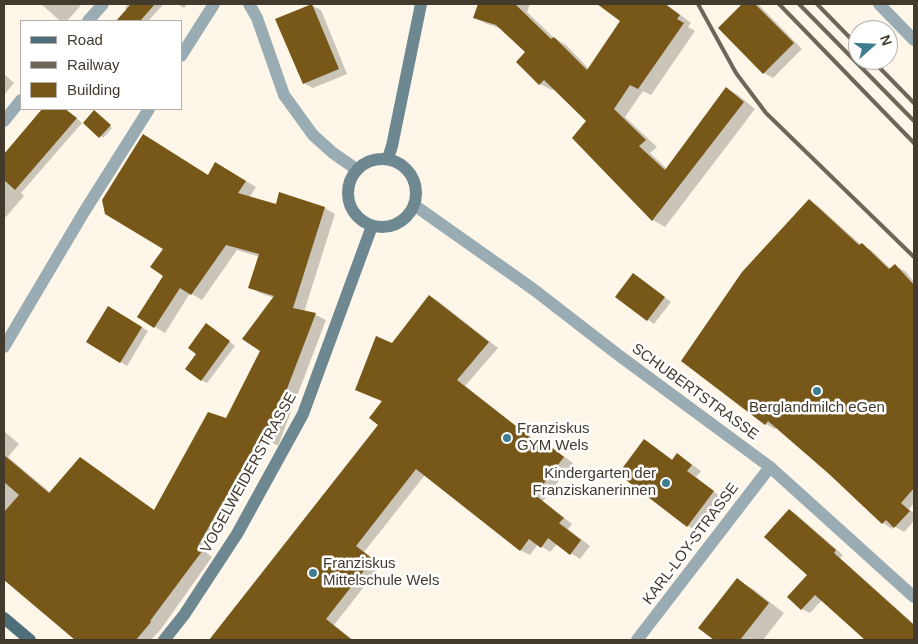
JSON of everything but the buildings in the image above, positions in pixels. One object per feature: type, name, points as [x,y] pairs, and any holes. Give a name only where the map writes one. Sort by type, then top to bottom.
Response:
[{"type":"main road","points":[[388,158],[421,4]]},
{"type":"main road","points":[[376,158],[388,158],[399,162],[408,170],[416,185],[417,196],[414,206],[407,217],[400,223],[386,227],[372,226],[362,222],[349,205],[347,191],[349,181],[356,169],[365,162],[376,158]]},
{"type":"main road","name":"VOGELWEIDERSTRASSE","points":[[164,640],[184,615],[237,534],[303,414],[372,226]]},
{"type":"main road","points":[[4,618],[30,640]]},
{"type":"street","points":[[89,20],[103,4]]},
{"type":"street","points":[[182,54],[214,4]]},
{"type":"street","points":[[249,4],[257,18],[284,95],[313,135],[333,153],[356,169]]},
{"type":"street","points":[[879,4],[914,40]]},
{"type":"street","points":[[4,121],[20,101]]},
{"type":"street","points":[[4,347],[147,110]]},
{"type":"street","name":"SCHUBERTSTRASSE","points":[[414,206],[533,289],[770,468],[914,597]]},
{"type":"street","name":"KARL-LOY-STRASSE","points":[[638,640],[770,468]]},
{"type":"railway","points":[[698,4],[736,73],[766,113],[914,257]]},
{"type":"railway","points":[[779,4],[914,143]]},
{"type":"railway","points":[[799,4],[914,121]]},
{"type":"railway","points":[[817,4],[848,36]]},
{"type":"railway","points":[[882,70],[914,103]]},
{"type":"place","name":"Berglandmilch eGen","points":[[817,391]]},
{"type":"place","name":"Franziskus GYM Wels","points":[[507,438]]},
{"type":"place","name":"Kindergarten der Franziskanerinnen","points":[[666,483]]},
{"type":"place","name":"Franziskus Mittelschule Wels","points":[[313,573]]}]
